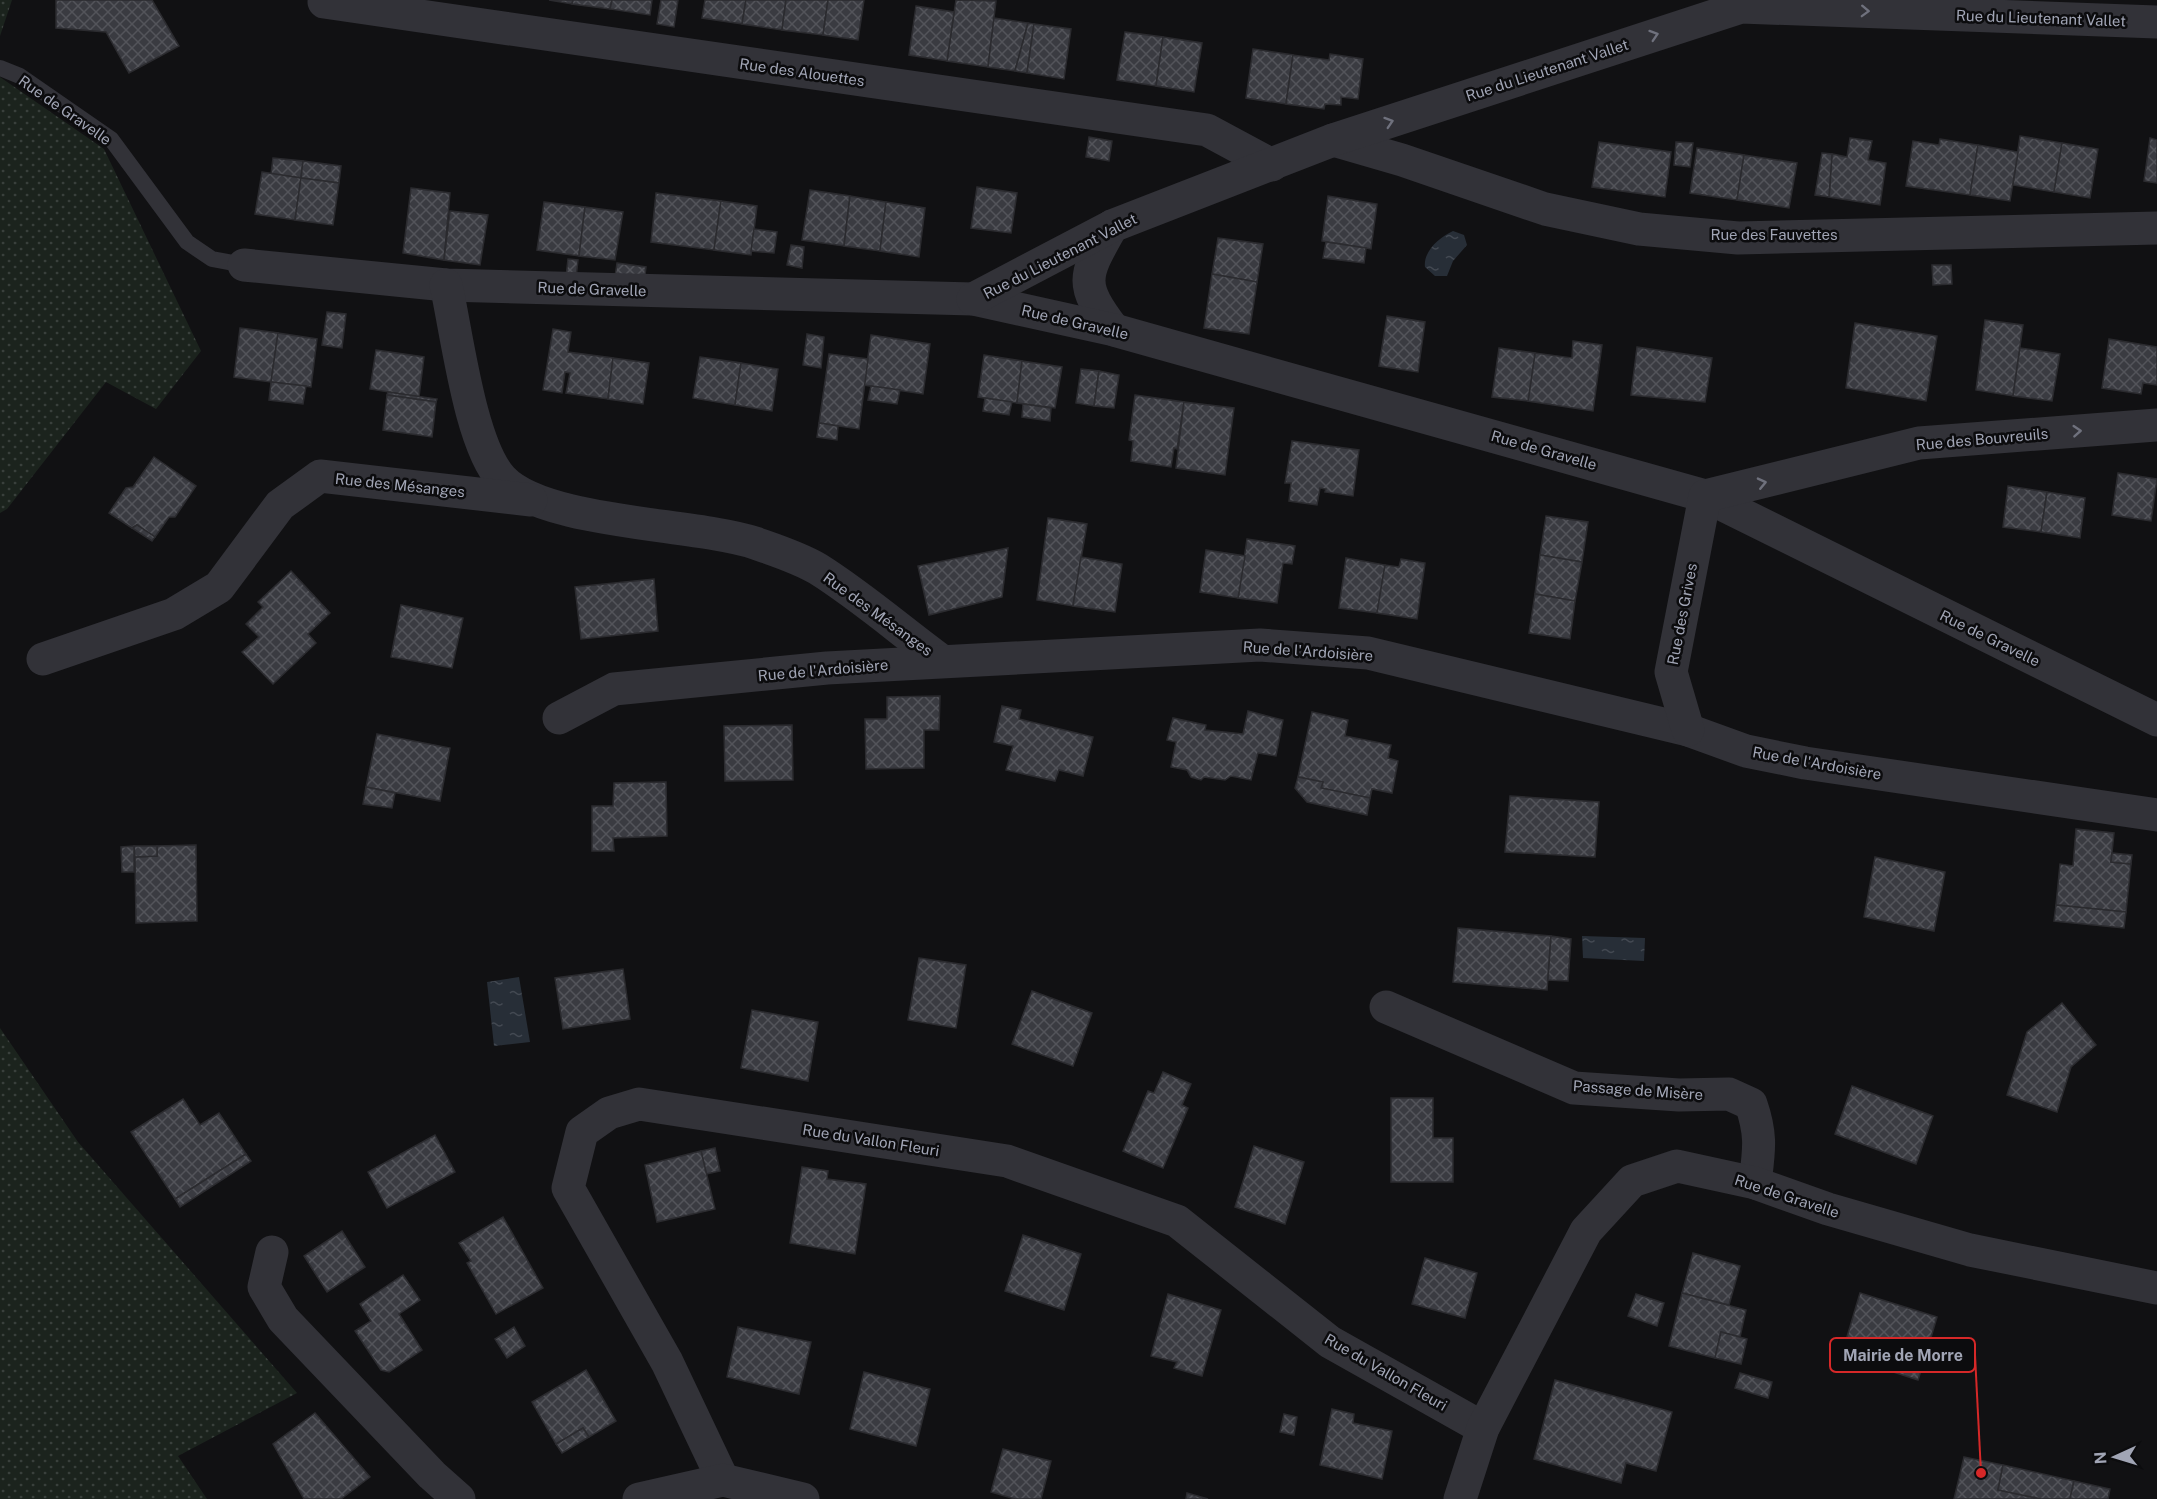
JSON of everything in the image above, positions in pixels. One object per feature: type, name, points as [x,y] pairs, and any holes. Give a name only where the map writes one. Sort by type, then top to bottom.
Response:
[{"type":"street","name":"Rue des Alouettes","points":[[324,2],[1207,130],[1272,165]]},
{"type":"street","name":"Rue du Lieutenant Vallet","points":[[973,299],[1112,226],[1333,141],[1742,7],[2157,22]]},
{"type":"street","name":"Rue des Fauvettes","points":[[1333,141],[1402,160],[1545,209],[1639,229],[1738,238],[2157,228]]},
{"type":"street","points":[[1112,226],[1094,258],[1088,280],[1092,301],[1114,330]]},
{"type":"street","name":"Rue de Gravelle","points":[[244,265],[446,285],[973,299],[1114,330],[1705,496],[2157,720]]},
{"type":"street","name":"Rue des Mésanges","points":[[446,285],[480,441],[503,480],[535,500]]},
{"type":"street","name":"Rue des Bouvreuils","points":[[1705,496],[1919,443],[2157,425]]},
{"type":"street","name":"Rue des Mésanges","points":[[43,659],[174,614],[219,586],[280,505],[320,476],[535,500],[604,518],[717,534],[754,543],[817,569],[942,661]]},
{"type":"street","name":"Rue des Grives","points":[[1688,730],[1671,672],[1705,496]]},
{"type":"street","name":"Rue de l'Ardoisière","points":[[559,718],[614,689],[827,668],[1260,645],[1368,652],[1688,730],[1746,751],[1805,763],[2157,815]]},
{"type":"street","name":"Passage de Misère","points":[[1386,1007],[1574,1088],[1679,1095],[1729,1094],[1751,1104],[1760,1127],[1755,1183]]},
{"type":"street","name":"Rue du Vallon Fleuri","points":[[723,1480],[667,1362],[568,1188],[582,1132],[609,1113],[639,1104],[1007,1161],[1177,1221],[1330,1342],[1483,1428]]},
{"type":"street","name":"Rue de Gravelle","points":[[1460,1499],[1483,1428],[1586,1231],[1632,1181],[1677,1166],[1755,1183],[1827,1209],[1970,1250],[2157,1288]]},
{"type":"street","points":[[272,1252],[264,1287],[283,1319],[432,1475],[459,1499]]},
{"type":"street","points":[[639,1499],[723,1480],[803,1499]]},
{"type":"lane","name":"Rue de Gravelle","points":[[0,68],[20,76],[111,139],[187,242],[212,259],[244,265]]},
{"type":"shaded area","points":[[0,0],[12,0],[0,36]]},
{"type":"shaded area","points":[[0,77],[104,149],[201,351],[156,409],[106,382],[7,509],[0,513]]},
{"type":"shaded area","points":[[0,1028],[78,1142],[297,1393],[178,1456],[207,1499],[0,1499]]},
{"type":"water","points":[[1453,231],[1464,235],[1467,245],[1453,261],[1447,276],[1435,276],[1425,267],[1427,255],[1438,241]]},
{"type":"water","points":[[1582,936],[1645,938],[1644,961],[1583,958]]},
{"type":"water","points":[[519,977],[530,1042],[494,1046],[487,982]]},
{"type":"building","points":[[56,0],[152,0],[179,46],[129,73],[106,32],[56,28]]},
{"type":"building","points":[[549,0],[573,0],[572,4]]},
{"type":"building","points":[[573,0],[612,0],[610,9],[572,4]]},
{"type":"building","points":[[612,0],[652,0],[650,15],[610,9]]},
{"type":"building","points":[[661,0],[678,0],[674,27],[657,24]]},
{"type":"building","points":[[705,0],[746,0],[742,24],[702,18]]},
{"type":"building","points":[[746,0],[786,0],[782,30],[742,24]]},
{"type":"building","points":[[786,0],[828,0],[823,35],[782,30]]},
{"type":"building","points":[[828,0],[864,0],[858,40],[823,35]]},
{"type":"building","points":[[956,0],[996,1],[988,67],[947,61]]},
{"type":"building","points":[[916,6],[954,12],[947,61],[909,55]]},
{"type":"building","points":[[994,18],[1028,23],[1015,71],[988,67]]},
{"type":"building","points":[[1028,23],[1034,24],[1027,73],[1015,71]]},
{"type":"building","points":[[1034,24],[1071,29],[1064,79],[1027,73]]},
{"type":"building","points":[[1125,32],[1163,37],[1156,86],[1117,80]]},
{"type":"building","points":[[1163,37],[1202,43],[1194,92],[1156,86]]},
{"type":"building","points":[[1253,49],[1293,55],[1286,104],[1246,98]]},
{"type":"building","points":[[1330,54],[1363,59],[1358,99],[1341,97],[1341,105],[1325,104],[1324,109],[1286,104],[1293,55],[1329,60]]},
{"type":"building","points":[[2020,136],[2062,143],[2054,192],[2013,185]]},
{"type":"building","points":[[1089,137],[1112,141],[1109,161],[1086,157]]},
{"type":"building","points":[[1850,138],[1872,141],[1868,160],[1886,163],[1880,205],[1829,197],[1832,154],[1847,157]]},
{"type":"building","points":[[2150,138],[2157,140],[2157,183],[2144,181]]},
{"type":"building","points":[[1940,139],[1978,145],[1970,195],[1906,186],[1913,141],[1939,145]]},
{"type":"building","points":[[1599,142],[1671,152],[1665,197],[1592,187]]},
{"type":"building","points":[[1676,142],[1693,143],[1690,167],[1674,165]]},
{"type":"building","points":[[2062,143],[2098,149],[2090,198],[2054,192]]},
{"type":"building","points":[[1978,145],[2018,152],[2010,201],[1970,195]]},
{"type":"building","points":[[1697,148],[1744,155],[1737,200],[1690,193]]},
{"type":"building","points":[[1822,153],[1832,154],[1829,197],[1815,195]]},
{"type":"building","points":[[1744,155],[1797,163],[1789,208],[1737,200]]},
{"type":"building","points":[[273,158],[303,161],[301,178],[271,174]]},
{"type":"building","points":[[303,161],[341,166],[339,183],[301,178]]},
{"type":"building","points":[[262,172],[301,178],[295,220],[255,214]]},
{"type":"building","points":[[301,178],[339,183],[333,225],[295,220]]},
{"type":"building","points":[[977,187],[1017,193],[1011,233],[971,228]]},
{"type":"building","points":[[411,188],[450,193],[444,260],[403,253]]},
{"type":"building","points":[[810,190],[850,196],[844,246],[802,240]]},
{"type":"building","points":[[656,193],[721,201],[714,250],[651,242]]},
{"type":"building","points":[[850,196],[886,202],[880,251],[844,246]]},
{"type":"building","points":[[1328,196],[1377,204],[1371,249],[1322,241]]},
{"type":"building","points":[[721,201],[757,206],[751,255],[714,250]]},
{"type":"building","points":[[544,202],[585,207],[579,256],[537,250]]},
{"type":"building","points":[[886,202],[925,208],[919,257],[880,251]]},
{"type":"building","points":[[585,207],[623,212],[615,260],[579,256]]},
{"type":"building","points":[[450,211],[488,215],[480,265],[444,260]]},
{"type":"building","points":[[754,229],[777,232],[774,253],[751,251]]},
{"type":"building","points":[[1218,238],[1263,244],[1257,282],[1212,274]]},
{"type":"building","points":[[1326,242],[1366,248],[1364,263],[1323,258]]},
{"type":"building","points":[[791,245],[804,247],[802,268],[787,265]]},
{"type":"building","points":[[568,259],[578,260],[576,278],[566,277]]},
{"type":"building","points":[[617,263],[646,267],[644,283],[614,284]]},
{"type":"building","points":[[1932,265],[1951,265],[1952,284],[1933,285]]},
{"type":"building","points":[[1212,274],[1257,282],[1249,334],[1204,328]]},
{"type":"building","points":[[327,312],[346,314],[342,348],[322,345]]},
{"type":"building","points":[[1387,316],[1425,322],[1418,372],[1379,366]]},
{"type":"building","points":[[1985,320],[2023,325],[2013,396],[1976,390]]},
{"type":"building","points":[[1855,323],[1937,336],[1926,401],[1846,388]]},
{"type":"building","points":[[240,328],[278,333],[271,382],[234,377]]},
{"type":"building","points":[[553,329],[571,332],[568,352],[613,358],[608,399],[566,393],[570,373],[565,372],[562,393],[543,390]]},
{"type":"building","points":[[278,333],[317,339],[311,387],[271,382]]},
{"type":"building","points":[[807,334],[824,337],[821,368],[803,365]]},
{"type":"building","points":[[871,335],[930,344],[923,394],[864,385]]},
{"type":"building","points":[[2109,339],[2157,347],[2157,385],[2143,383],[2141,394],[2102,388]]},
{"type":"building","points":[[1573,341],[1602,345],[1593,411],[1528,401],[1535,353],[1572,358]]},
{"type":"building","points":[[1637,347],[1712,358],[1705,402],[1631,395]]},
{"type":"building","points":[[1499,348],[1535,353],[1528,401],[1492,397]]},
{"type":"building","points":[[2020,348],[2060,354],[2052,401],[2013,396]]},
{"type":"building","points":[[376,350],[424,357],[419,397],[370,389]]},
{"type":"building","points":[[829,354],[868,359],[859,429],[819,423]]},
{"type":"building","points":[[984,355],[1022,361],[1017,403],[978,397]]},
{"type":"building","points":[[700,357],[741,363],[735,405],[693,398]]},
{"type":"building","points":[[613,358],[649,363],[643,404],[608,399]]},
{"type":"building","points":[[1022,361],[1062,367],[1055,408],[1017,403]]},
{"type":"building","points":[[741,363],[778,369],[772,411],[735,405]]},
{"type":"building","points":[[1081,369],[1099,371],[1094,406],[1076,403]]},
{"type":"building","points":[[1099,371],[1119,375],[1114,408],[1094,406]]},
{"type":"building","points":[[271,382],[306,386],[303,404],[269,400]]},
{"type":"building","points":[[871,386],[900,390],[897,404],[868,400]]},
{"type":"building","points":[[388,392],[437,399],[436,402],[387,395]]},
{"type":"building","points":[[387,395],[436,402],[432,437],[383,430]]},
{"type":"building","points":[[1135,395],[1184,402],[1177,449],[1174,448],[1171,467],[1131,461],[1133,441],[1129,440]]},
{"type":"building","points":[[985,398],[1012,402],[1009,415],[983,411]]},
{"type":"building","points":[[1184,402],[1234,408],[1225,475],[1176,468]]},
{"type":"building","points":[[1023,404],[1051,408],[1050,421],[1022,417]]},
{"type":"building","points":[[819,423],[838,426],[837,440],[817,437]]},
{"type":"building","points":[[1292,441],[1359,450],[1353,496],[1325,492],[1326,489],[1320,488],[1317,505],[1289,501],[1291,483],[1285,483]]},
{"type":"building","points":[[154,457],[196,486],[175,517],[169,517],[155,537],[137,525],[132,528],[109,513],[126,488],[133,487]]},
{"type":"building","points":[[2118,473],[2157,479],[2151,521],[2112,515]]},
{"type":"building","points":[[2008,486],[2047,492],[2041,532],[2003,527]]},
{"type":"building","points":[[2047,492],[2085,498],[2080,538],[2041,532]]},
{"type":"building","points":[[1546,516],[1588,522],[1582,562],[1540,555]]},
{"type":"building","points":[[1048,518],[1087,524],[1073,606],[1037,600]]},
{"type":"building","points":[[137,525],[155,537],[152,541],[132,528]]},
{"type":"building","points":[[1247,539],[1295,546],[1292,564],[1283,563],[1277,603],[1238,598]]},
{"type":"building","points":[[1008,548],[1002,597],[929,615],[918,566]]},
{"type":"building","points":[[1206,550],[1245,556],[1238,598],[1200,592]]},
{"type":"building","points":[[1540,555],[1582,562],[1575,601],[1535,594]]},
{"type":"building","points":[[1081,557],[1122,564],[1115,612],[1073,606]]},
{"type":"building","points":[[1346,558],[1385,565],[1377,613],[1339,608]]},
{"type":"building","points":[[1401,559],[1425,563],[1417,619],[1377,613],[1385,565],[1399,567]]},
{"type":"building","points":[[291,571],[330,613],[308,634],[316,643],[273,684],[242,652],[259,637],[246,624],[263,607],[258,602]]},
{"type":"building","points":[[654,579],[658,631],[581,639],[575,587]]},
{"type":"building","points":[[1535,594],[1575,601],[1570,639],[1529,633]]},
{"type":"building","points":[[401,605],[463,618],[452,668],[391,657]]},
{"type":"building","points":[[940,696],[939,730],[924,730],[924,768],[866,769],[865,719],[887,719],[887,697]]},
{"type":"building","points":[[1002,706],[1021,710],[1019,719],[1093,737],[1083,776],[1059,770],[1055,781],[1006,770],[1013,746],[994,742]]},
{"type":"building","points":[[1248,711],[1283,720],[1276,756],[1258,753],[1251,780],[1231,776],[1225,780],[1204,777],[1201,780],[1191,777],[1187,770],[1171,767],[1176,742],[1167,740],[1173,718],[1206,725],[1205,730],[1243,734]]},
{"type":"building","points":[[1312,712],[1348,720],[1345,736],[1391,745],[1388,758],[1398,761],[1392,793],[1372,789],[1370,798],[1321,788],[1323,782],[1298,777]]},
{"type":"building","points":[[792,725],[793,780],[725,781],[724,726]]},
{"type":"building","points":[[377,734],[450,748],[440,801],[366,787]]},
{"type":"building","points":[[1298,777],[1323,782],[1321,788],[1370,798],[1367,815],[1307,802],[1295,788]]},
{"type":"building","points":[[666,782],[667,836],[613,838],[614,851],[592,851],[592,806],[613,806],[614,783]]},
{"type":"building","points":[[366,787],[395,793],[392,808],[363,804]]},
{"type":"building","points":[[1510,796],[1599,802],[1595,857],[1505,852]]},
{"type":"building","points":[[2076,829],[2114,833],[2111,862],[2131,864],[2126,912],[2056,905],[2060,864],[2073,866]]},
{"type":"building","points":[[196,845],[197,921],[136,923],[135,857],[157,856],[157,846]]},
{"type":"building","points":[[134,846],[157,846],[157,856],[135,857]]},
{"type":"building","points":[[134,846],[134,872],[122,872],[121,847]]},
{"type":"building","points":[[2112,853],[2132,855],[2131,864],[2111,862]]},
{"type":"building","points":[[1875,857],[1945,872],[1934,931],[1864,917]]},
{"type":"building","points":[[2056,905],[2126,912],[2124,928],[2054,921]]},
{"type":"building","points":[[1458,928],[1551,936],[1547,990],[1453,982]]},
{"type":"building","points":[[1551,936],[1571,939],[1568,981],[1548,980]]},
{"type":"building","points":[[919,958],[966,965],[956,1028],[908,1020]]},
{"type":"building","points":[[623,969],[630,1019],[563,1029],[555,978]]},
{"type":"building","points":[[1032,991],[1092,1013],[1073,1066],[1012,1044]]},
{"type":"building","points":[[2062,1003],[2096,1045],[2071,1067],[2057,1112],[2007,1095],[2027,1032]]},
{"type":"building","points":[[752,1010],[818,1022],[808,1081],[741,1068]]},
{"type":"building","points":[[1163,1072],[1191,1084],[1182,1105],[1188,1108],[1163,1168],[1123,1151],[1148,1091],[1154,1093]]},
{"type":"building","points":[[1852,1086],[1933,1116],[1916,1164],[1835,1134]]},
{"type":"building","points":[[1391,1098],[1433,1098],[1433,1138],[1453,1138],[1453,1182],[1391,1182]]},
{"type":"building","points":[[183,1099],[200,1125],[219,1113],[246,1154],[175,1199],[131,1132]]},
{"type":"building","points":[[435,1135],[455,1172],[387,1208],[368,1172]]},
{"type":"building","points":[[1254,1146],[1304,1162],[1285,1224],[1235,1207]]},
{"type":"building","points":[[715,1148],[720,1171],[706,1174],[701,1151]]},
{"type":"building","points":[[701,1151],[715,1209],[657,1222],[645,1165]]},
{"type":"building","points":[[246,1154],[251,1161],[180,1207],[175,1199]]},
{"type":"building","points":[[802,1167],[828,1171],[827,1179],[866,1184],[855,1254],[790,1243]]},
{"type":"building","points":[[503,1217],[543,1288],[496,1314],[467,1263],[471,1261],[459,1243]]},
{"type":"building","points":[[342,1231],[365,1267],[327,1292],[304,1256]]},
{"type":"building","points":[[1023,1235],[1081,1254],[1064,1310],[1005,1291]]},
{"type":"building","points":[[1693,1253],[1740,1266],[1729,1305],[1682,1293]]},
{"type":"building","points":[[1425,1258],[1477,1273],[1465,1318],[1412,1304]]},
{"type":"building","points":[[403,1275],[420,1300],[399,1314],[422,1350],[389,1372],[381,1370],[355,1331],[371,1321],[360,1304]]},
{"type":"building","points":[[1682,1293],[1746,1310],[1740,1337],[1721,1332],[1715,1358],[1669,1346]]},
{"type":"building","points":[[1860,1293],[1937,1317],[1925,1358],[1888,1347],[1881,1368],[1841,1357]]},
{"type":"building","points":[[1168,1294],[1221,1310],[1202,1376],[1174,1368],[1177,1362],[1151,1356]]},
{"type":"building","points":[[1636,1294],[1664,1303],[1657,1326],[1628,1316]]},
{"type":"building","points":[[514,1327],[525,1346],[507,1358],[495,1339]]},
{"type":"building","points":[[738,1327],[811,1342],[799,1394],[727,1377]]},
{"type":"building","points":[[1721,1332],[1747,1339],[1741,1364],[1715,1358]]},
{"type":"building","points":[[1888,1347],[1925,1358],[1918,1380],[1881,1368]]},
{"type":"building","points":[[586,1370],[616,1421],[589,1437],[583,1428],[556,1444],[532,1402]]},
{"type":"building","points":[[864,1372],[930,1389],[916,1446],[850,1429]]},
{"type":"building","points":[[1740,1373],[1772,1382],[1768,1398],[1735,1388]]},
{"type":"building","points":[[1555,1380],[1672,1412],[1656,1471],[1626,1463],[1621,1483],[1534,1459]]},
{"type":"building","points":[[1332,1409],[1354,1414],[1353,1423],[1392,1431],[1382,1479],[1320,1465]]},
{"type":"building","points":[[315,1413],[370,1477],[341,1499],[304,1499],[273,1444]]},
{"type":"building","points":[[1284,1414],[1297,1417],[1294,1435],[1280,1432]]},
{"type":"building","points":[[583,1428],[589,1437],[562,1453],[556,1444]]},
{"type":"building","points":[[1003,1449],[1051,1461],[1041,1499],[1015,1499],[991,1492]]},
{"type":"building","points":[[1964,1457],[2003,1465],[1998,1490],[2041,1499],[1954,1499]]},
{"type":"building","points":[[2003,1465],[2074,1481],[2070,1499],[2041,1499],[1998,1490]]},
{"type":"building","points":[[2074,1481],[2110,1489],[2108,1499],[2070,1499]]},
{"type":"building","points":[[1187,1493],[1208,1499],[1186,1499]]},
{"type":"place","name":"Mairie de Morre","points":[[1981,1473]]}]
